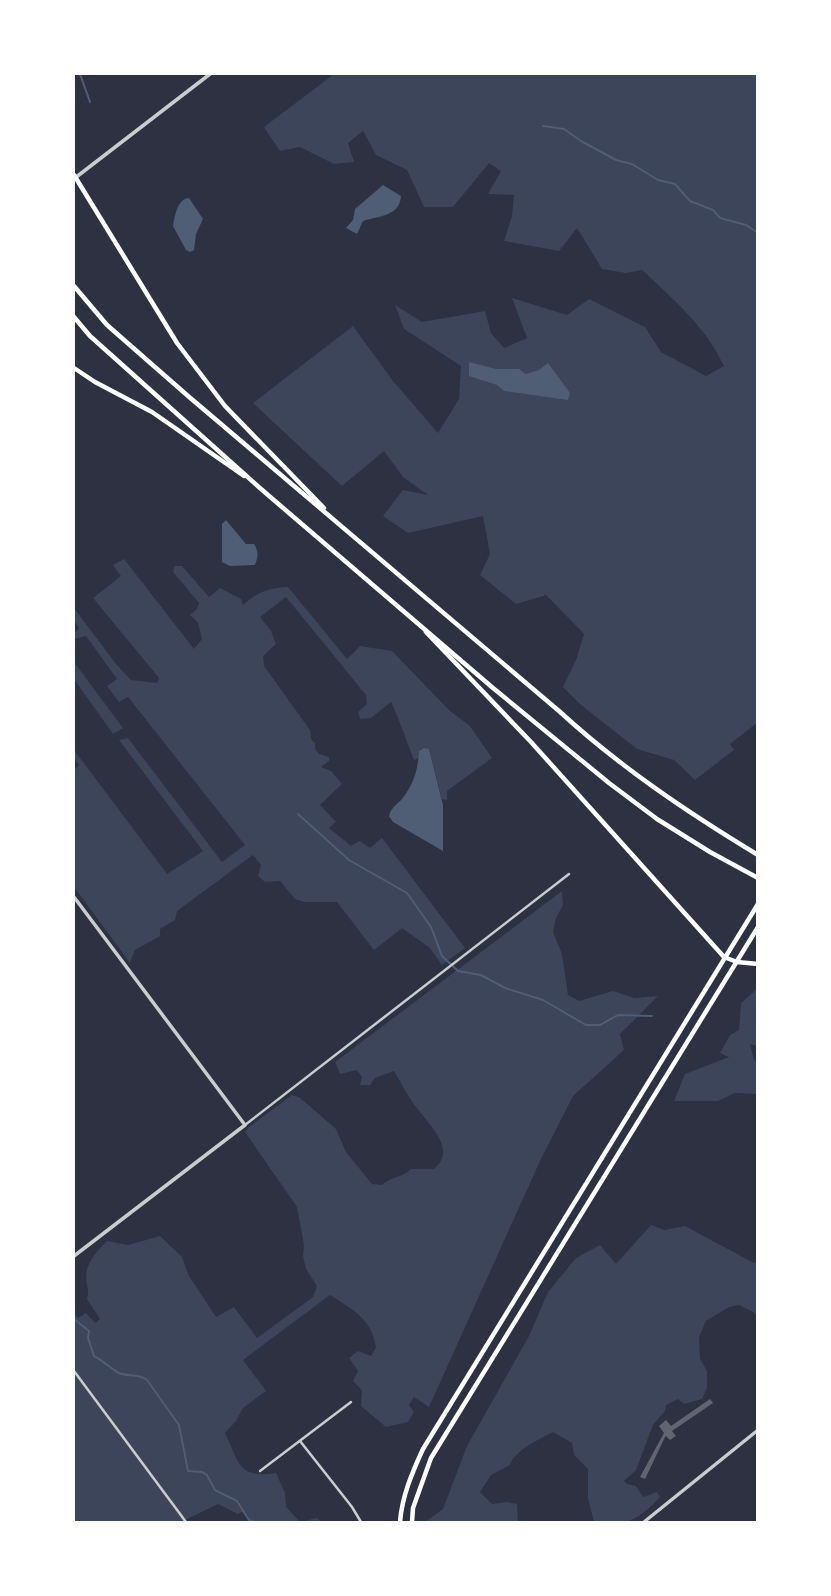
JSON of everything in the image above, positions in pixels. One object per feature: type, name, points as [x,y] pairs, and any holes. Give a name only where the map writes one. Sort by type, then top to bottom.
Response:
[{"type":"highway","points":[[74,176],[177,342],[225,406],[341,526]]},
{"type":"highway","points":[[74,286],[107,325],[595,744],[691,815],[758,855]]},
{"type":"highway","points":[[74,317],[90,336],[261,489],[417,620],[493,688],[628,797],[699,845],[758,878]]},
{"type":"highway","points":[[74,368],[152,412],[261,489]]},
{"type":"highway","points":[[417,620],[539,750],[724,957],[737,962],[758,964]]},
{"type":"highway","points":[[400,1522],[409,1478],[423,1449],[758,904]]},
{"type":"highway","points":[[412,1522],[412,1508],[431,1458],[758,927]]},
{"type":"street","points":[[74,176],[210,74]]},
{"type":"street","points":[[74,1256],[569,874]]},
{"type":"street","points":[[74,897],[244,1125]]},
{"type":"street","points":[[74,1371],[184,1522]]},
{"type":"street","points":[[260,1471],[351,1402]]},
{"type":"street","points":[[644,1522],[758,1430]]},
{"type":"street","points":[[300,1441],[361,1522]]},
{"type":"shaded area","points":[[334,74],[757,74],[757,723],[730,744],[734,750],[695,780],[674,760],[637,749],[581,705],[563,687],[576,660],[584,634],[546,595],[516,604],[480,575],[490,554],[483,516],[408,533],[383,516],[403,490],[428,495],[403,477],[384,451],[342,486],[253,403],[353,326],[393,381],[438,433],[459,399],[461,366],[404,329],[395,305],[422,322],[485,311],[491,333],[504,348],[527,338],[512,298],[567,315],[589,299],[645,327],[661,352],[706,376],[724,366],[708,338],[666,292],[642,270],[626,273],[602,269],[577,228],[559,251],[504,241],[512,216],[514,195],[488,194],[501,171],[489,163],[453,207],[424,207],[407,170],[376,155],[363,131],[348,143],[354,162],[334,164],[300,147],[280,151],[264,127]]},
{"type":"shaded area","points":[[383,185],[401,196],[397,208],[388,214],[363,221],[357,234],[346,228],[353,220],[355,209]]},
{"type":"shaded area","points":[[189,198],[203,219],[196,234],[194,250],[190,252],[186,250],[173,226],[179,205]]},
{"type":"shaded area","points":[[469,362],[496,369],[519,369],[526,374],[539,370],[548,363],[570,393],[568,400],[504,391],[497,385],[469,376]]},
{"type":"shaded area","points":[[226,520],[246,544],[254,544],[258,554],[255,565],[230,566],[222,562],[222,524]]},
{"type":"shaded area","points":[[124,559],[194,649],[202,639],[198,623],[190,615],[199,603],[173,572],[175,566],[182,566],[209,597],[220,588],[241,599],[243,605],[264,592],[288,587],[347,659],[360,646],[392,651],[450,711],[470,726],[492,758],[447,791],[447,800],[442,799],[429,749],[421,749],[419,758],[414,760],[391,702],[371,718],[360,719],[358,712],[367,704],[366,695],[286,597],[260,617],[271,631],[276,644],[263,656],[264,666],[310,730],[315,749],[319,754],[329,757],[329,761],[321,767],[331,771],[342,784],[320,805],[336,822],[329,828],[351,846],[360,841],[370,848],[382,838],[465,948],[442,965],[430,948],[402,928],[374,950],[337,902],[304,902],[295,899],[280,881],[265,882],[258,876],[261,865],[253,855],[177,911],[175,920],[160,929],[160,936],[135,950],[130,963],[74,887],[74,770],[79,765],[74,758],[74,750],[167,874],[203,851],[119,740],[128,738],[222,862],[245,845],[128,697],[119,702],[107,686],[117,679],[86,636],[74,639],[74,633],[79,628],[74,621],[74,608],[131,680],[157,683],[159,678],[93,598],[121,576],[113,565]]},
{"type":"shaded area","points":[[74,662],[123,728],[113,734],[74,679]]},
{"type":"shaded area","points":[[429,749],[443,805],[443,851],[393,822],[389,816],[410,788],[419,751]]},
{"type":"shaded area","points":[[562,891],[563,905],[553,932],[562,954],[568,995],[579,1001],[613,991],[634,998],[658,996],[620,1034],[624,1050],[573,1096],[540,1161],[429,1407],[414,1397],[409,1405],[414,1412],[408,1422],[386,1427],[361,1406],[362,1390],[353,1381],[358,1371],[349,1358],[358,1351],[371,1356],[376,1347],[374,1337],[360,1316],[330,1295],[243,1360],[266,1391],[243,1408],[225,1433],[237,1460],[246,1470],[263,1474],[276,1473],[285,1493],[286,1507],[300,1522],[250,1522],[242,1512],[238,1514],[218,1504],[181,1522],[74,1522],[74,1313],[78,1318],[86,1313],[95,1323],[100,1319],[87,1299],[88,1266],[107,1241],[128,1245],[160,1236],[182,1257],[189,1276],[216,1317],[234,1307],[257,1338],[313,1297],[317,1286],[306,1269],[297,1207],[245,1132],[292,1095],[299,1097],[336,1129],[346,1152],[372,1184],[382,1185],[411,1169],[434,1169],[441,1161],[443,1153],[439,1137],[394,1071],[375,1078],[370,1085],[360,1085],[362,1077],[357,1070],[340,1074],[335,1062]]},
{"type":"shaded area","points":[[757,989],[757,1046],[750,1044],[757,1062],[757,1094],[735,1093],[718,1101],[674,1101],[685,1074],[729,1057],[720,1053],[730,1035],[739,1030],[741,1003]]},
{"type":"shaded area","points":[[651,1225],[664,1230],[685,1226],[754,1263],[758,1261],[757,1318],[755,1313],[739,1305],[729,1307],[706,1321],[699,1337],[700,1359],[707,1371],[707,1388],[702,1399],[684,1404],[678,1399],[666,1405],[665,1411],[653,1425],[636,1470],[624,1481],[636,1486],[643,1497],[657,1492],[660,1497],[645,1512],[631,1520],[615,1523],[594,1522],[588,1498],[588,1469],[574,1455],[572,1443],[553,1432],[528,1446],[517,1454],[510,1465],[491,1475],[480,1492],[492,1504],[517,1504],[518,1522],[425,1522],[443,1509],[467,1446],[529,1336],[548,1292],[576,1258],[600,1245],[616,1264]]},
{"type":"shaded area","points":[[317,1518],[322,1522],[300,1522]]},
{"type":"building","points":[[710,1399],[713,1403],[672,1431],[676,1436],[670,1440],[665,1437],[645,1479],[640,1477],[664,1433],[659,1426],[666,1420],[671,1426]]},
{"type":"waterway","points":[[80,74],[90,102]]},
{"type":"waterway","points":[[543,126],[564,129],[616,160],[632,164],[658,180],[675,184],[690,201],[713,210],[720,218],[746,225],[758,233]]},
{"type":"waterway","points":[[298,814],[349,860],[407,893],[431,927],[442,956],[458,971],[481,975],[505,988],[543,1000],[586,1025],[600,1025],[618,1015],[652,1016]]},
{"type":"waterway","points":[[74,1319],[89,1331],[88,1338],[94,1356],[119,1373],[147,1380],[179,1425],[188,1471],[207,1475],[215,1490],[237,1501],[249,1520],[255,1522]]}]
